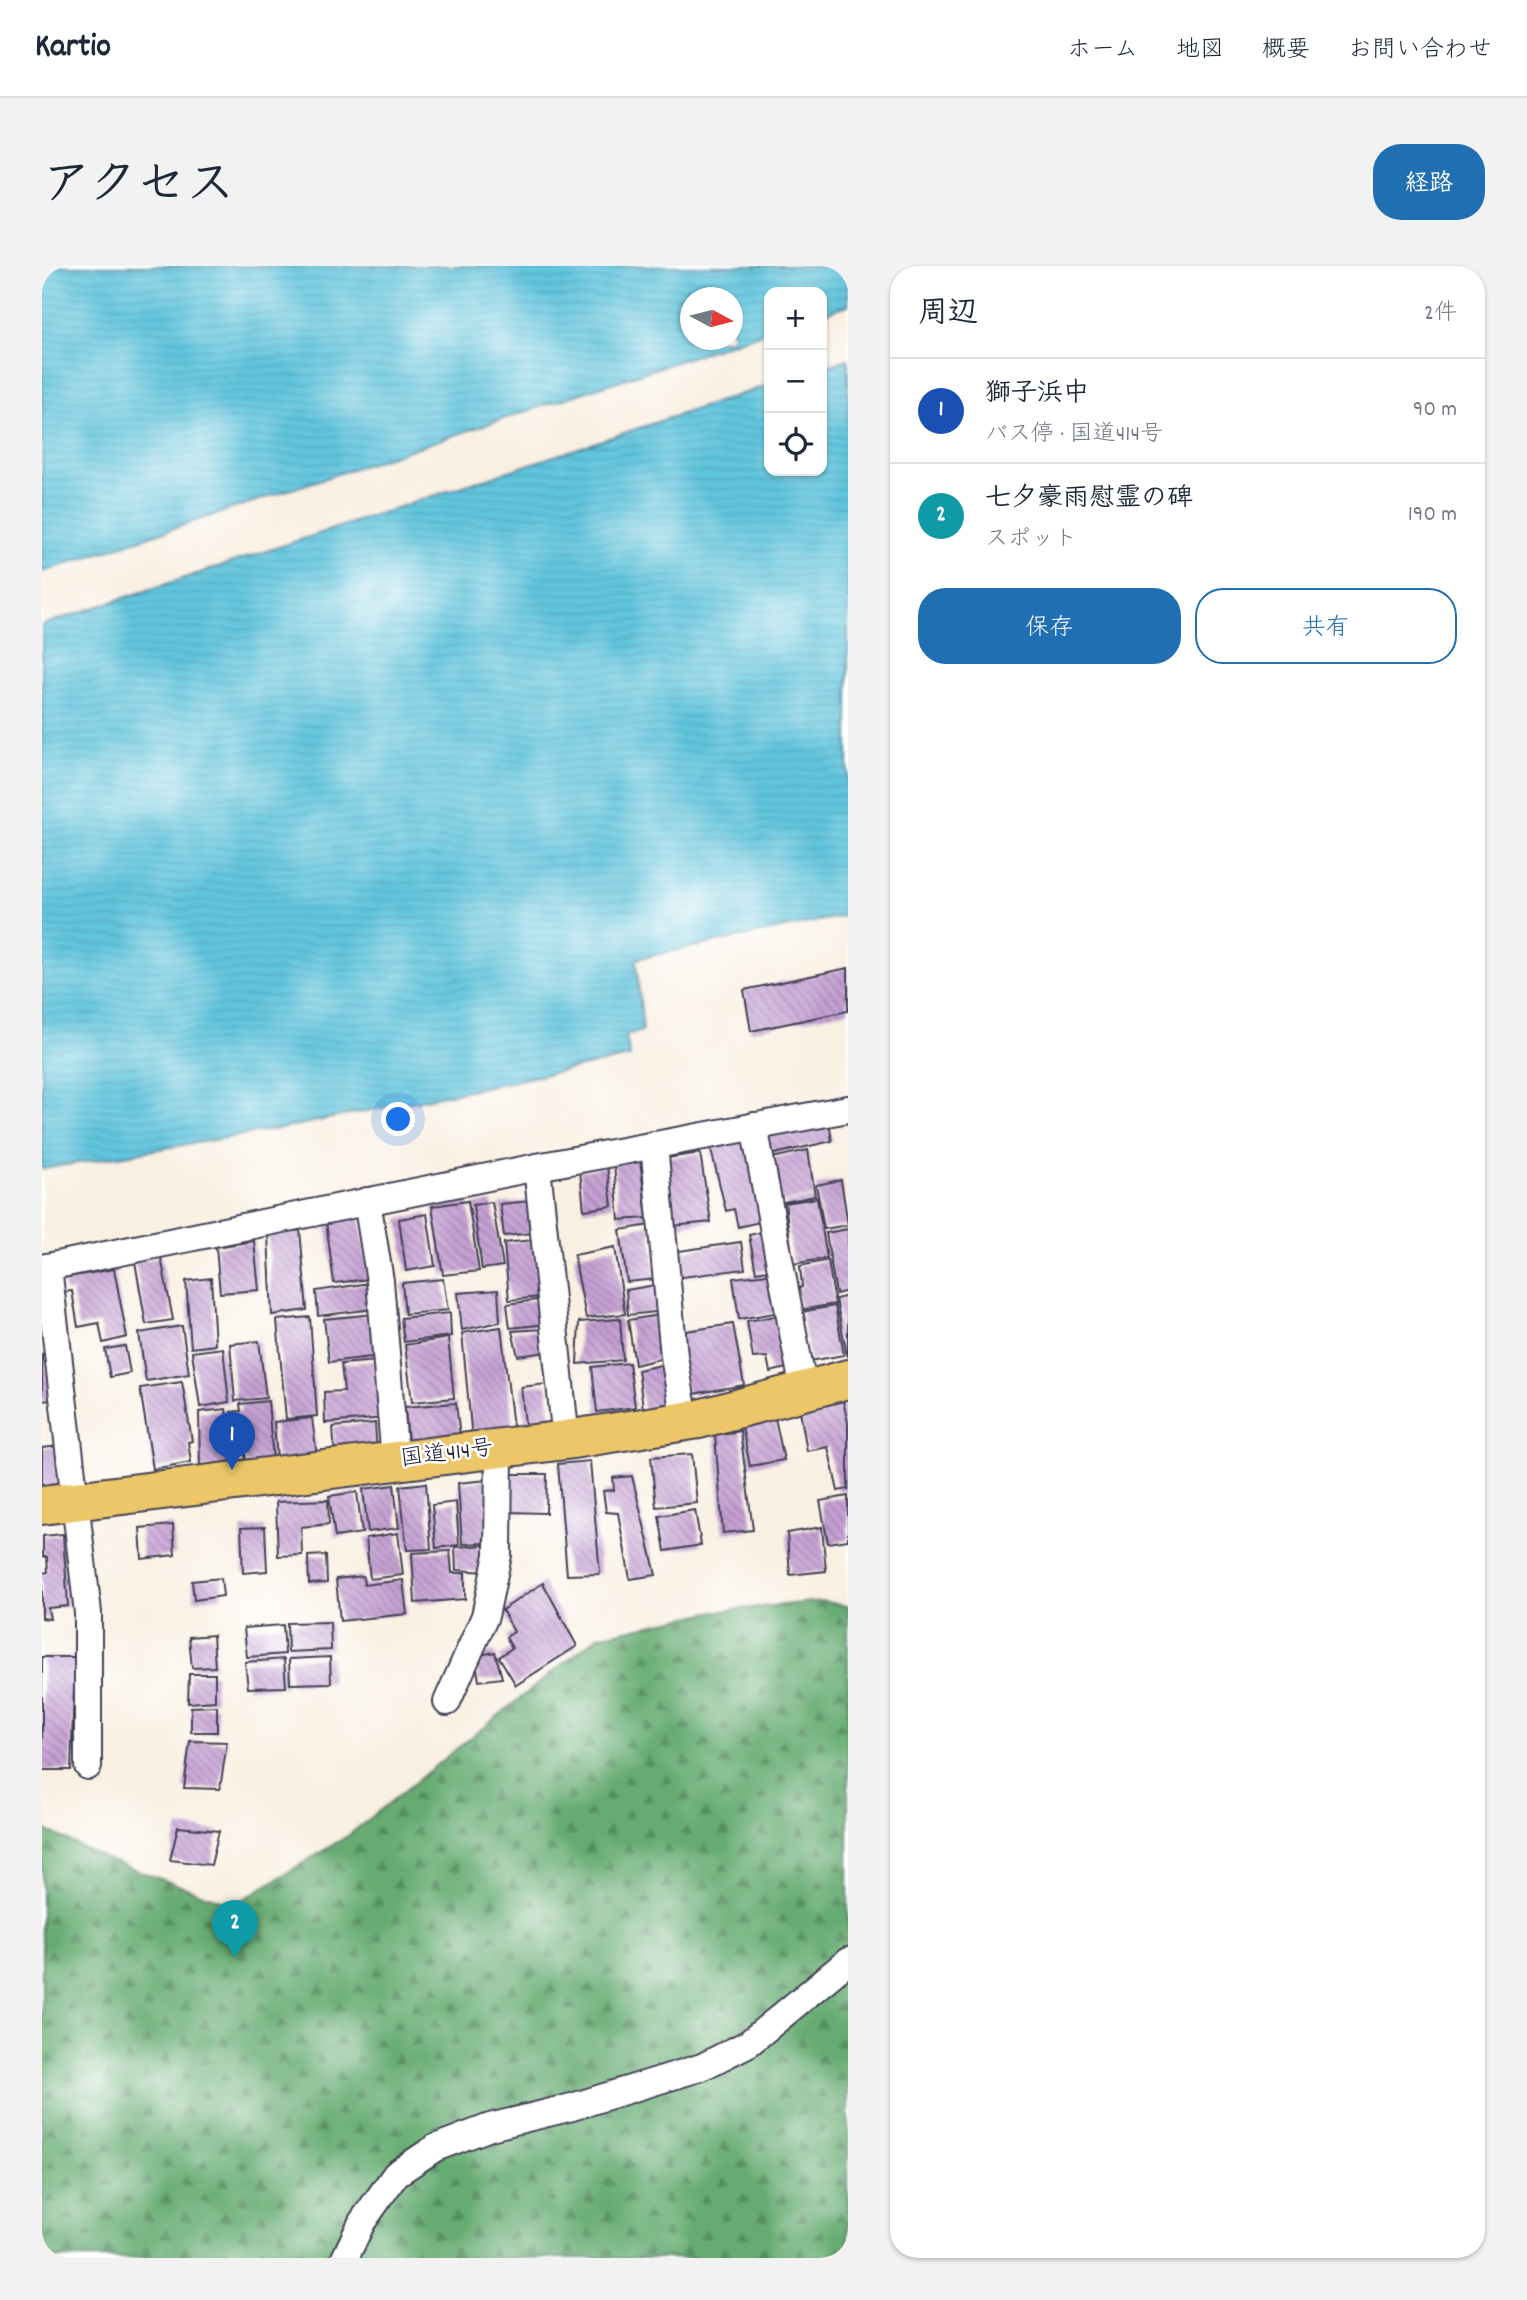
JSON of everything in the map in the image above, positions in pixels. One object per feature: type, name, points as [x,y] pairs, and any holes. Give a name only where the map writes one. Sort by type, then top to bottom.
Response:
[{"type":"highway","name":"国道414号","points":[[58,1503],[566,1440],[699,1419],[848,1379]]},
{"type":"street","points":[[88,1766],[88,1613],[58,1503],[45,1268],[537,1167],[848,1109]]},
{"type":"street","points":[[754,1126],[804,1391]]},
{"type":"street","points":[[654,1145],[674,1356],[685,1420]]},
{"type":"street","points":[[537,1167],[566,1440]]},
{"type":"street","points":[[367,1201],[380,1281],[395,1461]]},
{"type":"street","points":[[447,1702],[485,1616],[498,1555],[499,1448]]},
{"type":"street","points":[[345,2258],[362,2222],[396,2174],[435,2148],[490,2127],[572,2107],[702,2067],[749,2043],[848,1961]]},
{"type":"green space","points":[[822,1601],[848,1606],[848,2258],[42,2258],[42,1828],[108,1860],[234,1905],[349,1835],[598,1636],[711,1612]]},
{"type":"water","points":[[42,266],[848,266],[848,305],[827,312],[827,287],[764,287],[764,333],[743,340],[743,287],[680,287],[680,350],[712,350],[42,572]]},
{"type":"water","points":[[848,359],[848,915],[636,959],[643,1031],[626,1035],[630,1057],[284,1128],[42,1169],[42,625],[764,387],[764,476],[827,476],[827,366]]},
{"type":"building","points":[[848,968],[848,1011],[751,1031],[744,990]]},
{"type":"building","points":[[829,1121],[832,1141],[770,1155],[766,1134]]},
{"type":"building","points":[[750,1137],[768,1220],[738,1227],[734,1209],[726,1211],[710,1145]]},
{"type":"building","points":[[808,1150],[815,1196],[779,1203],[772,1158]]},
{"type":"building","points":[[700,1153],[711,1222],[673,1226],[661,1159]]},
{"type":"building","points":[[640,1160],[647,1218],[619,1220],[614,1164]]},
{"type":"building","points":[[607,1166],[612,1206],[584,1210],[580,1171]]},
{"type":"building","points":[[841,1180],[848,1225],[824,1229],[816,1185]]},
{"type":"building","points":[[817,1198],[827,1258],[793,1264],[785,1203]]},
{"type":"building","points":[[468,1201],[479,1271],[443,1275],[432,1206]]},
{"type":"building","points":[[530,1201],[533,1233],[504,1236],[500,1204]]},
{"type":"building","points":[[492,1202],[503,1266],[482,1269],[473,1205]]},
{"type":"building","points":[[427,1214],[435,1266],[406,1271],[399,1219]]},
{"type":"building","points":[[360,1217],[369,1279],[334,1283],[326,1222]]},
{"type":"building","points":[[650,1225],[656,1279],[627,1282],[620,1230]]},
{"type":"building","points":[[848,1229],[848,1291],[836,1294],[826,1233]]},
{"type":"building","points":[[300,1230],[307,1310],[272,1315],[268,1235]]},
{"type":"building","points":[[772,1230],[779,1268],[756,1272],[749,1235]]},
{"type":"building","points":[[533,1240],[540,1297],[509,1300],[504,1243]]},
{"type":"building","points":[[254,1241],[259,1290],[220,1293],[216,1247]]},
{"type":"building","points":[[741,1242],[745,1269],[675,1278],[672,1252]]},
{"type":"building","points":[[615,1247],[625,1314],[586,1318],[574,1255]]},
{"type":"building","points":[[161,1257],[173,1320],[146,1324],[135,1262]]},
{"type":"building","points":[[828,1260],[835,1304],[800,1310],[797,1289],[802,1287],[800,1266]]},
{"type":"building","points":[[114,1269],[127,1337],[103,1343],[99,1323],[78,1327],[72,1291],[65,1292],[62,1278]]},
{"type":"building","points":[[776,1273],[781,1312],[739,1319],[733,1278]]},
{"type":"building","points":[[211,1278],[215,1345],[191,1348],[186,1281]]},
{"type":"building","points":[[443,1279],[448,1310],[405,1314],[402,1283]]},
{"type":"building","points":[[370,1283],[374,1309],[318,1316],[316,1291]]},
{"type":"building","points":[[662,1284],[665,1311],[628,1315],[626,1290]]},
{"type":"building","points":[[498,1290],[500,1322],[462,1330],[458,1293]]},
{"type":"building","points":[[848,1296],[848,1356],[847,1356],[836,1299]]},
{"type":"building","points":[[544,1299],[547,1324],[510,1328],[507,1304]]},
{"type":"building","points":[[835,1306],[844,1355],[810,1361],[801,1312]]},
{"type":"building","points":[[450,1313],[451,1336],[404,1342],[401,1318]]},
{"type":"building","points":[[375,1314],[380,1356],[329,1362],[324,1319]]},
{"type":"building","points":[[660,1315],[667,1357],[635,1365],[628,1320]]},
{"type":"building","points":[[783,1315],[791,1367],[770,1372],[767,1357],[753,1358],[747,1321]]},
{"type":"building","points":[[310,1317],[317,1416],[286,1419],[277,1320]]},
{"type":"building","points":[[620,1319],[623,1360],[577,1364],[579,1322]]},
{"type":"building","points":[[733,1324],[744,1385],[687,1395],[679,1332]]},
{"type":"building","points":[[182,1326],[189,1374],[146,1381],[139,1333]]},
{"type":"building","points":[[501,1327],[514,1435],[472,1439],[462,1333]]},
{"type":"building","points":[[545,1329],[546,1352],[518,1356],[512,1331]]},
{"type":"building","points":[[448,1338],[454,1398],[412,1402],[405,1345]]},
{"type":"building","points":[[259,1341],[266,1398],[235,1401],[230,1344]]},
{"type":"building","points":[[125,1346],[130,1373],[110,1377],[105,1349]]},
{"type":"building","points":[[223,1348],[229,1402],[200,1407],[192,1352]]},
{"type":"building","points":[[47,1353],[51,1400],[42,1401],[42,1354]]},
{"type":"building","points":[[377,1361],[386,1418],[325,1423],[324,1392],[344,1391],[341,1364]]},
{"type":"building","points":[[629,1363],[635,1407],[597,1412],[592,1367]]},
{"type":"building","points":[[666,1364],[673,1403],[643,1408],[638,1370]]},
{"type":"building","points":[[182,1382],[192,1441],[188,1442],[191,1462],[153,1469],[140,1388]]},
{"type":"building","points":[[547,1384],[552,1431],[526,1432],[521,1387]]},
{"type":"building","points":[[268,1401],[273,1461],[246,1464],[245,1453],[234,1453],[231,1412],[241,1411],[240,1404]]},
{"type":"building","points":[[843,1401],[848,1423],[848,1489],[838,1491],[828,1447],[807,1451],[800,1411]]},
{"type":"building","points":[[456,1403],[460,1438],[408,1442],[405,1407]]},
{"type":"building","points":[[226,1409],[234,1467],[200,1469],[199,1412]]},
{"type":"building","points":[[312,1418],[317,1457],[277,1460],[274,1422]]},
{"type":"building","points":[[775,1418],[784,1460],[750,1466],[742,1427]]},
{"type":"building","points":[[375,1423],[377,1453],[335,1457],[333,1427]]},
{"type":"building","points":[[740,1431],[753,1530],[723,1533],[715,1435]]},
{"type":"building","points":[[59,1446],[62,1489],[42,1490],[42,1448]]},
{"type":"building","points":[[692,1454],[697,1503],[656,1507],[651,1457]]},
{"type":"building","points":[[590,1461],[600,1574],[567,1575],[558,1464]]},
{"type":"building","points":[[511,1474],[547,1474],[546,1513],[509,1512]]},
{"type":"building","points":[[632,1476],[656,1575],[630,1579],[618,1513],[606,1512],[603,1491],[614,1490],[613,1478]]},
{"type":"building","points":[[487,1480],[489,1515],[483,1543],[462,1544],[458,1483]]},
{"type":"building","points":[[426,1483],[431,1549],[407,1550],[400,1486]]},
{"type":"building","points":[[394,1485],[399,1528],[368,1532],[363,1489]]},
{"type":"building","points":[[357,1492],[362,1533],[335,1537],[329,1496]]},
{"type":"building","points":[[848,1496],[848,1540],[828,1543],[820,1501]]},
{"type":"building","points":[[328,1500],[329,1524],[301,1527],[302,1555],[278,1556],[276,1502]]},
{"type":"building","points":[[456,1502],[459,1545],[436,1548],[432,1505]]},
{"type":"building","points":[[695,1510],[701,1545],[665,1551],[659,1516]]},
{"type":"building","points":[[173,1525],[175,1555],[142,1559],[140,1528]]},
{"type":"building","points":[[265,1527],[267,1571],[243,1573],[241,1528]]},
{"type":"building","points":[[822,1527],[826,1571],[790,1575],[787,1533]]},
{"type":"building","points":[[398,1533],[403,1575],[370,1579],[366,1538]]},
{"type":"building","points":[[63,1534],[68,1606],[48,1608],[50,1619],[42,1618],[42,1573],[48,1572],[47,1557],[43,1557],[43,1536]]},
{"type":"building","points":[[487,1545],[487,1572],[456,1570],[455,1547]]},
{"type":"building","points":[[450,1551],[452,1573],[465,1573],[465,1599],[415,1603],[412,1553]]},
{"type":"building","points":[[326,1555],[327,1583],[309,1584],[308,1556]]},
{"type":"building","points":[[363,1576],[364,1585],[403,1580],[407,1614],[340,1621],[336,1579]]},
{"type":"building","points":[[221,1578],[223,1596],[194,1600],[192,1581]]},
{"type":"building","points":[[543,1583],[577,1646],[516,1685],[499,1657],[512,1648],[506,1637],[514,1632],[502,1610]]},
{"type":"building","points":[[330,1622],[331,1650],[288,1652],[287,1623]]},
{"type":"building","points":[[283,1625],[285,1654],[247,1657],[244,1628]]},
{"type":"building","points":[[213,1635],[215,1667],[192,1668],[189,1637]]},
{"type":"building","points":[[495,1652],[502,1678],[479,1681],[475,1656]]},
{"type":"building","points":[[42,1657],[75,1657],[71,1770],[42,1770]]},
{"type":"building","points":[[330,1657],[331,1683],[290,1684],[289,1659]]},
{"type":"building","points":[[284,1659],[286,1687],[248,1688],[245,1662]]},
{"type":"building","points":[[189,1674],[215,1674],[215,1701],[188,1703]]},
{"type":"building","points":[[217,1706],[217,1732],[191,1732],[191,1707]]},
{"type":"building","points":[[190,1741],[227,1742],[220,1789],[184,1788]]},
{"type":"building","points":[[178,1827],[219,1831],[211,1865],[170,1860]]},
{"type":"place","name":"獅子浜中","points":[[232,1470]]},
{"type":"place","name":"七夕豪雨慰霊の碑","points":[[235,1958]]}]
